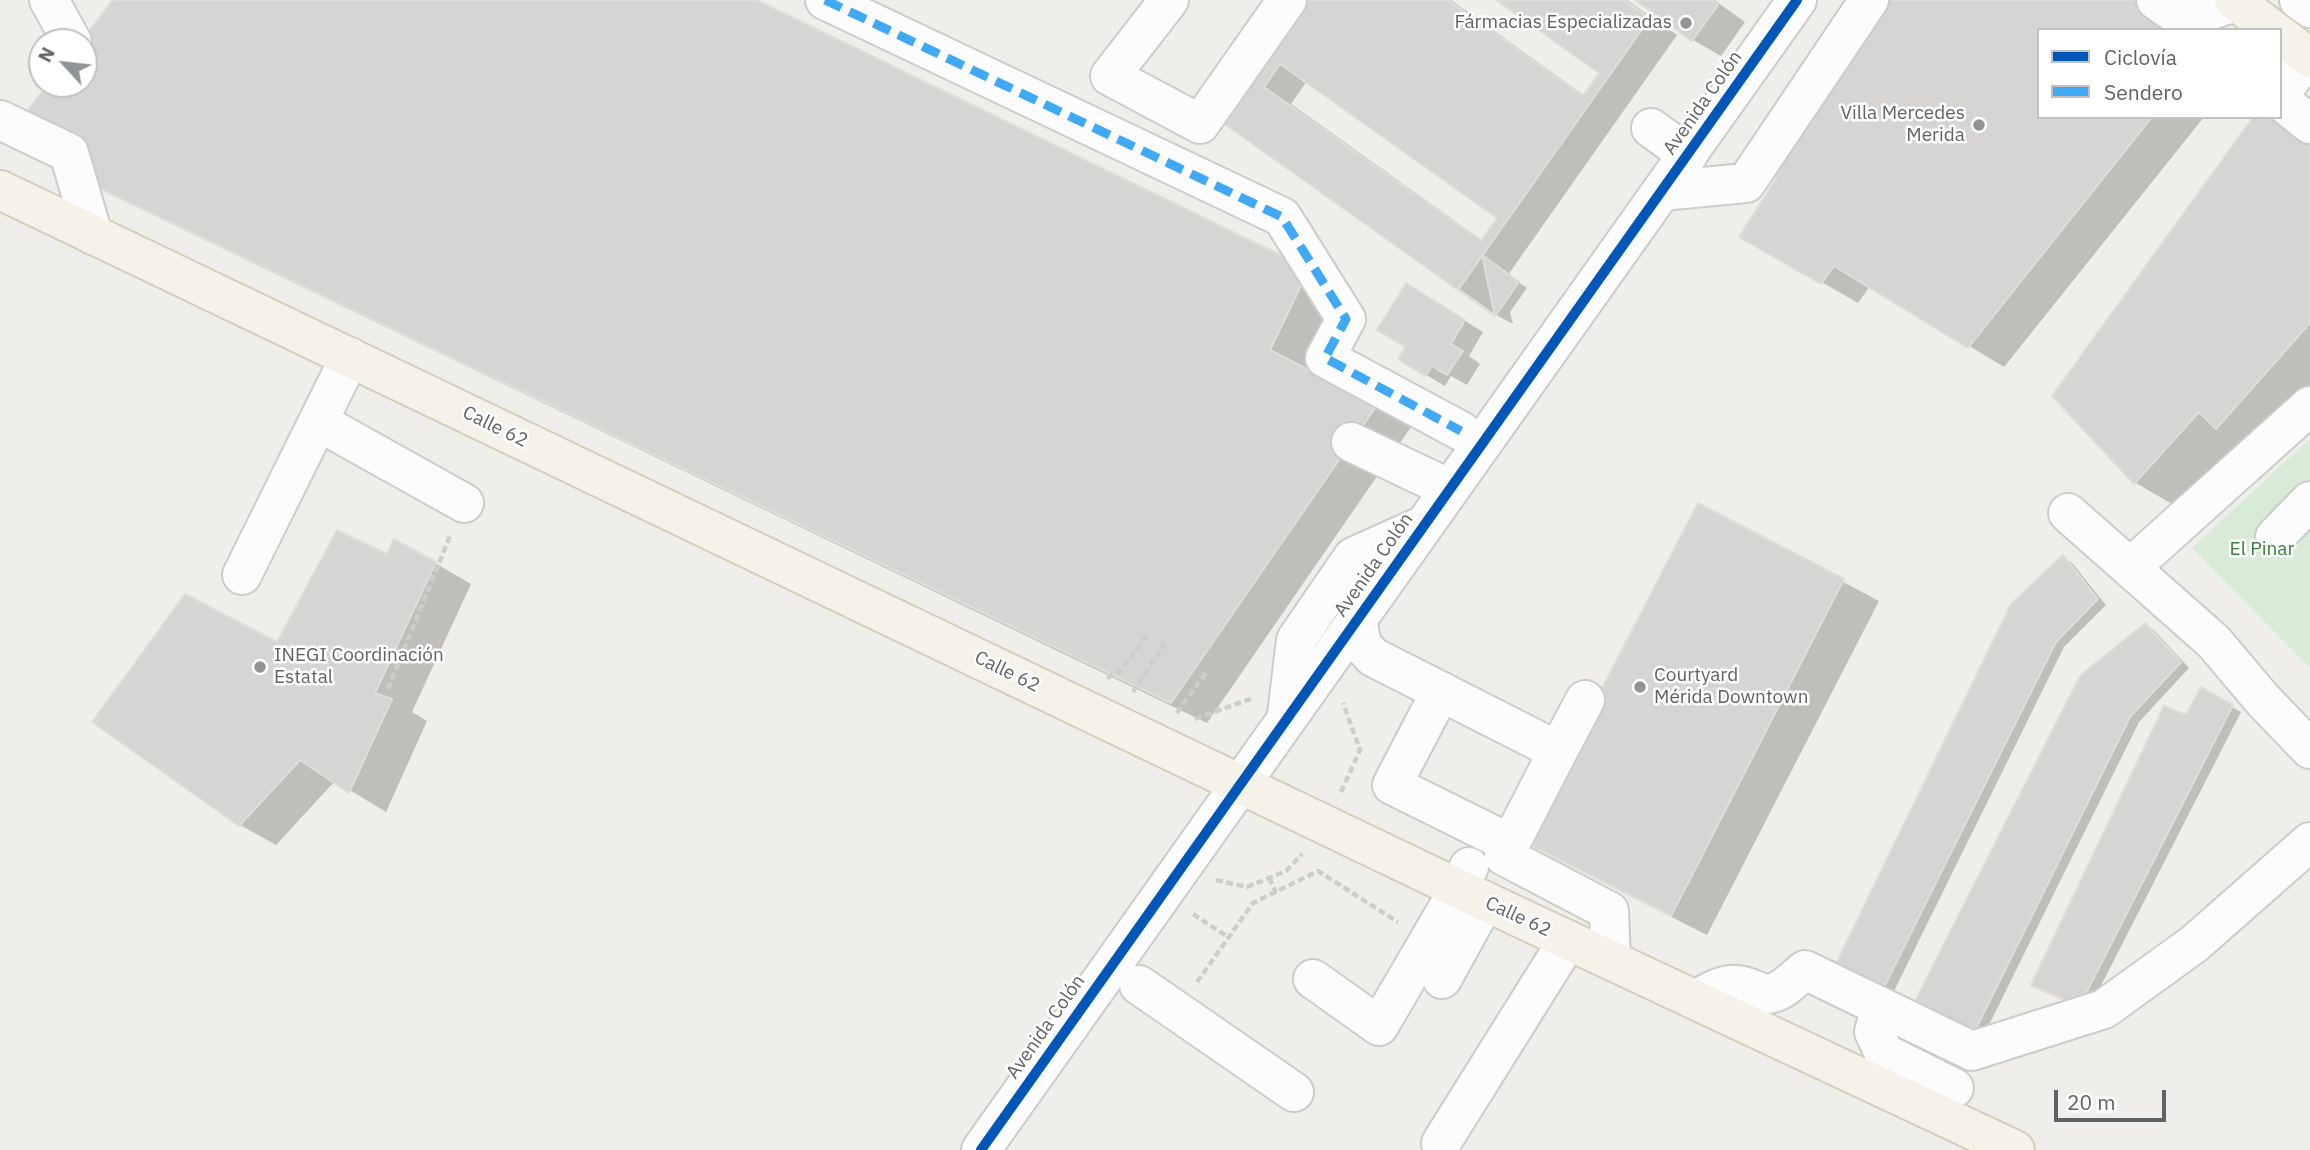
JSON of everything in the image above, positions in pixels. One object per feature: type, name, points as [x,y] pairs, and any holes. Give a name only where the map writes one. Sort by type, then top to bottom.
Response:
[{"type":"main road","points":[[2235,1],[2270,28]]},
{"type":"main road","points":[[2282,36],[2310,57]]},
{"type":"main road","name":"Calle 62","points":[[0,190],[1240,784],[1479,892],[1569,940],[1696,1000],[1947,1102],[2015,1150]]},
{"type":"street","points":[[48,0],[64,28]]},
{"type":"street","points":[[825,0],[1282,216],[1346,318],[1325,358],[1461,431]]},
{"type":"street","points":[[1169,0],[1110,76],[1200,124],[1287,0]]},
{"type":"street","points":[[1662,191],[1746,183],[1869,0]]},
{"type":"street","points":[[2156,0],[2183,19],[2235,1]]},
{"type":"street","points":[[2298,0],[2310,8]]},
{"type":"street","name":"Avenida Colón","points":[[981,1150],[1240,784],[1273,707],[1357,620],[1688,155],[1783,5]]},
{"type":"street","points":[[2282,91],[2310,57]]},
{"type":"street","points":[[2282,102],[2310,124]]},
{"type":"street","points":[[0,120],[69,153],[93,235]]},
{"type":"street","points":[[1651,128],[1688,155]]},
{"type":"street","points":[[242,575],[350,357]]},
{"type":"street","points":[[2136,572],[2310,406]]},
{"type":"street","points":[[2136,572],[2310,421]]},
{"type":"street","points":[[318,422],[464,503]]},
{"type":"street","points":[[1351,442],[1450,489]]},
{"type":"street","points":[[2275,537],[2310,502]]},
{"type":"street","points":[[2068,513],[2214,642],[2262,699],[2310,749]]},
{"type":"street","points":[[1273,707],[1296,640],[1353,557],[1423,525]]},
{"type":"street","points":[[1357,620],[1362,645],[1373,657],[1558,751]]},
{"type":"street","points":[[1441,691],[1392,785],[1511,844]]},
{"type":"street","points":[[1585,700],[1504,856],[1609,911],[1611,960]]},
{"type":"street","points":[[1442,979],[1479,892],[1484,844],[1464,820]]},
{"type":"street","points":[[1696,1000],[1718,987],[1732,985],[1742,985],[1767,994],[1780,990],[1805,970],[1972,1051],[2104,1009],[2194,944],[2310,842]]},
{"type":"street","points":[[1313,979],[1379,1026],[1429,941],[1479,892]]},
{"type":"street","points":[[1441,1143],[1569,940]]},
{"type":"street","points":[[1139,985],[1294,1092]]},
{"type":"street","points":[[1881,1007],[1874,1032],[1884,1053],[1947,1102],[1972,1051]]},
{"type":"path","points":[[388,689],[464,503]]},
{"type":"path","points":[[1097,680],[1110,678],[1120,671],[1149,633]]},
{"type":"path","points":[[1129,699],[1165,643]]},
{"type":"path","points":[[1172,720],[1207,671]]},
{"type":"path","points":[[1336,802],[1360,750],[1342,700]]},
{"type":"path","points":[[1194,720],[1273,707]]},
{"type":"path","points":[[1212,880],[1247,887],[1286,871],[1311,845]]},
{"type":"path","points":[[1175,1011],[1253,903],[1318,871],[1429,941]]},
{"type":"path","points":[[1269,878],[1276,892]]},
{"type":"path","points":[[1189,911],[1228,937]]},
{"type":"green space","name":"El Pinar","points":[[2310,439],[2310,668],[2192,548]]},
{"type":"building","points":[[113,0],[757,0],[1309,269],[1270,350],[1377,405],[1171,703],[3,142],[37,98],[98,98],[98,28],[91,28]]},
{"type":"building","points":[[1293,0],[1448,0],[1583,96],[1599,73],[1496,0],[1624,0],[1650,18],[1458,290],[1212,115]],"holes":[[[1280,64],[1497,218],[1481,241],[1264,87]]]},
{"type":"building","name":"Fármacias Especializadas","points":[[1635,0],[1711,0],[1718,5],[1692,41]]},
{"type":"building","points":[[1875,0],[2140,0],[2178,28],[2037,28],[2037,119],[2150,119],[1968,348],[1834,266],[1821,284],[1739,237],[1776,179],[1771,169]]},
{"type":"building","points":[[2310,104],[2310,323],[2216,429],[2199,412],[2134,484],[2052,396],[2252,119],[2282,119],[2282,116]]},
{"type":"building","points":[[1482,255],[1519,282],[1495,316],[1458,290]]},
{"type":"building","points":[[1482,255],[1495,316],[1458,290]]},
{"type":"building","points":[[1406,283],[1465,320],[1451,344],[1463,351],[1447,375],[1432,366],[1425,376],[1398,359],[1405,347],[1377,330]]},
{"type":"building","points":[[1698,503],[1844,579],[1671,916],[1523,841]]},
{"type":"building","name":"INEGI Coordinación Estatal","points":[[337,530],[387,554],[394,539],[436,562],[375,693],[392,699],[349,793],[300,760],[239,826],[92,722],[185,594],[277,642]]},
{"type":"building","points":[[2063,555],[2098,599],[2056,642],[1881,993],[1832,972],[2011,604]]},
{"type":"building","points":[[2145,623],[2181,662],[2130,717],[1971,1039],[1911,1009],[2080,676]]},
{"type":"building","points":[[2201,687],[2233,705],[2079,1007],[2031,985],[2164,706],[2186,715]]},
{"type":"marked path","points":[[825,0],[1282,217],[1346,319],[1325,358],[1461,431]]},
{"type":"cycle path","points":[[981,1150],[1797,0]]},
{"type":"place","name":"Fármacias Especializadas","points":[[1686,23]]},
{"type":"place","name":"Villa Mercedes Merida","points":[[1979,125]]},
{"type":"place","name":"INEGI Coordinación Estatal","points":[[260,667]]},
{"type":"place","name":"Courtyard Mérida Downtown","points":[[1640,687]]}]
